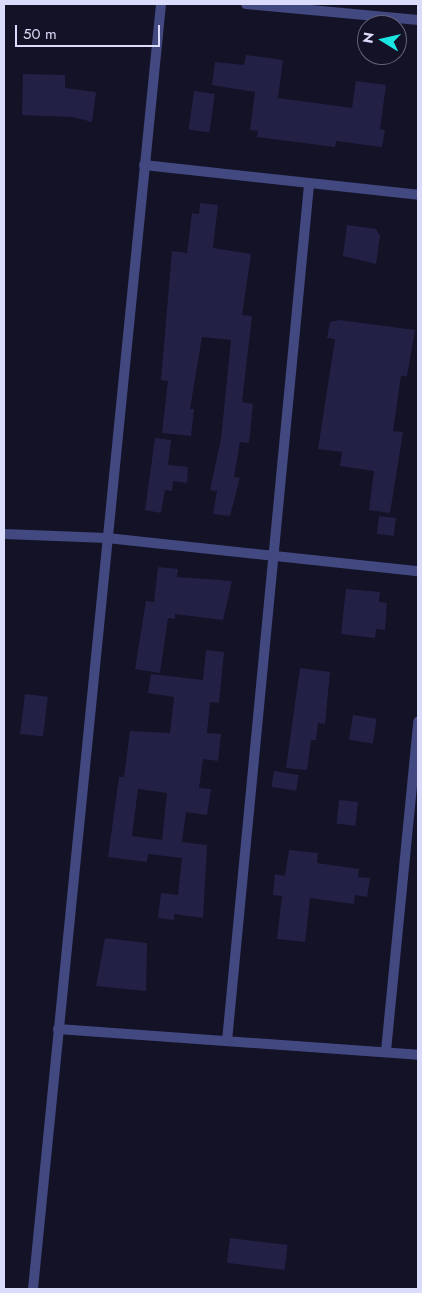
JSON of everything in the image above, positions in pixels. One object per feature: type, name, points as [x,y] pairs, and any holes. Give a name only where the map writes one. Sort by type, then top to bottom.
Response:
[{"type":"street","points":[[33,1289],[161,4]]},
{"type":"street","points":[[246,4],[418,20]]},
{"type":"street","points":[[144,165],[309,185],[418,195]]},
{"type":"street","points":[[227,1041],[270,555],[309,185]]},
{"type":"street","points":[[4,534],[107,538],[418,571]]},
{"type":"street","points":[[386,1051],[418,722]]},
{"type":"street","points":[[58,1029],[386,1051],[418,1055]]},
{"type":"building","points":[[246,55],[283,60],[278,98],[352,108],[356,81],[386,85],[380,129],[385,130],[382,147],[336,141],[335,147],[257,137],[258,131],[250,130],[255,92],[212,85],[215,62],[244,65]]},
{"type":"building","points":[[23,74],[65,75],[65,88],[96,92],[92,122],[73,117],[22,115]]},
{"type":"building","points":[[194,91],[215,94],[209,133],[189,130]]},
{"type":"building","points":[[200,203],[218,205],[213,248],[251,254],[242,315],[252,316],[242,402],[253,404],[249,443],[240,442],[234,477],[240,478],[230,516],[213,514],[217,491],[210,490],[221,439],[231,340],[202,337],[190,409],[194,409],[191,436],[162,433],[168,381],[161,380],[172,251],[187,253],[192,213],[199,214]]},
{"type":"building","points":[[347,225],[376,229],[380,236],[376,264],[343,256]]},
{"type":"building","points":[[339,320],[415,330],[407,376],[401,376],[393,431],[403,432],[390,513],[369,510],[374,471],[340,466],[342,452],[318,449],[335,339],[327,338],[330,322]]},
{"type":"building","points":[[155,438],[171,440],[168,465],[188,467],[187,483],[173,481],[172,491],[165,490],[161,513],[145,510]]},
{"type":"building","points":[[379,516],[396,518],[394,536],[377,534]]},
{"type":"building","points":[[158,567],[178,569],[177,577],[232,581],[223,620],[175,614],[175,619],[168,618],[160,673],[135,669],[146,601],[154,602]]},
{"type":"building","points":[[346,589],[380,592],[379,602],[387,603],[385,630],[376,629],[375,638],[341,634]]},
{"type":"building","points":[[206,650],[224,652],[219,703],[210,702],[207,733],[221,734],[218,761],[203,759],[199,788],[211,789],[207,815],[186,812],[182,842],[207,845],[203,918],[174,914],[174,920],[158,918],[161,893],[178,895],[182,858],[148,854],[147,862],[108,857],[119,777],[124,777],[130,731],[170,733],[174,697],[148,693],[151,674],[203,680]],"holes":[[[138,789],[167,793],[162,840],[132,836]]]},
{"type":"building","points":[[300,668],[330,672],[325,724],[318,723],[316,740],[311,740],[307,770],[286,768]]},
{"type":"building","points":[[25,694],[48,697],[43,737],[20,734]]},
{"type":"building","points":[[353,715],[377,719],[373,743],[349,740]]},
{"type":"building","points":[[274,771],[299,775],[296,791],[271,787]]},
{"type":"building","points":[[339,800],[358,802],[355,826],[336,824]]},
{"type":"building","points":[[289,850],[318,853],[317,863],[359,869],[358,877],[370,878],[367,897],[355,895],[354,904],[310,898],[305,942],[277,939],[282,896],[273,895],[275,874],[285,876]]},
{"type":"building","points":[[105,938],[147,943],[146,991],[96,986]]},
{"type":"building","points":[[230,1238],[288,1245],[285,1270],[227,1263]]}]
